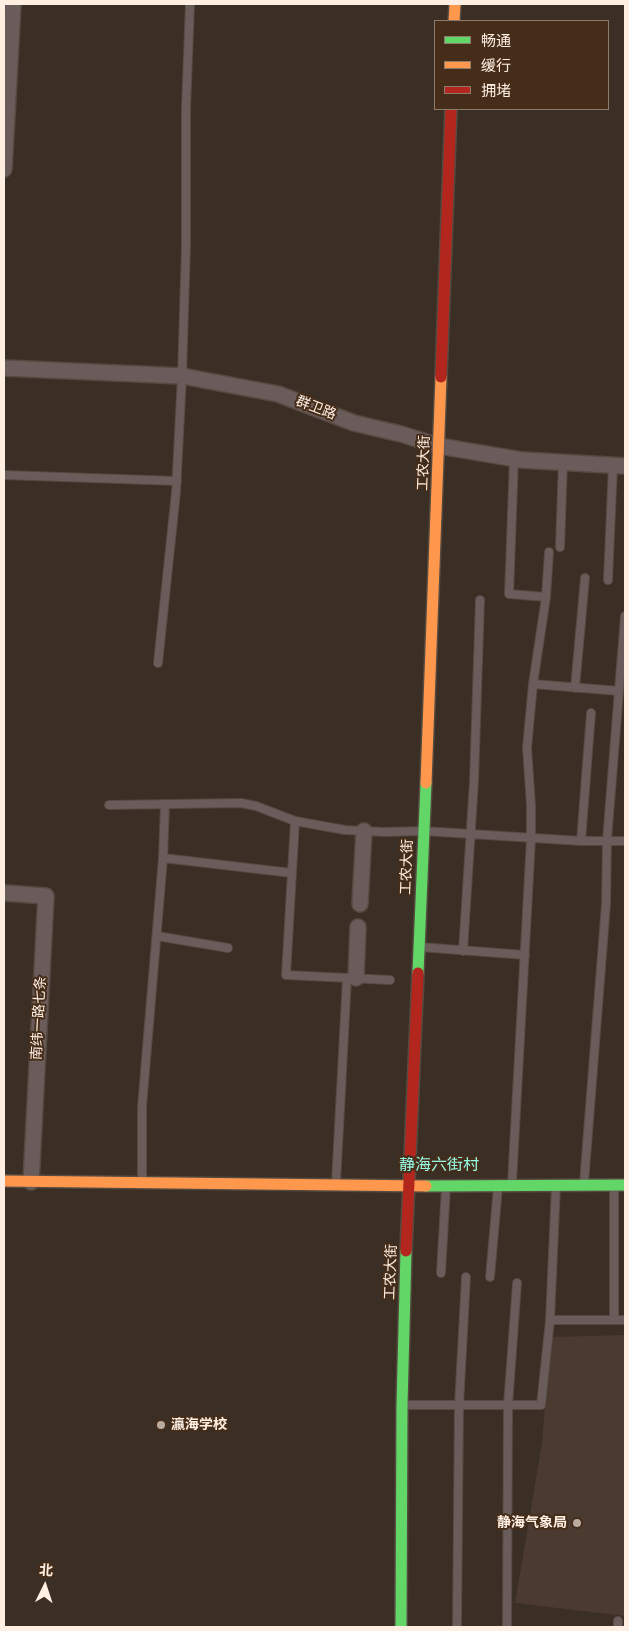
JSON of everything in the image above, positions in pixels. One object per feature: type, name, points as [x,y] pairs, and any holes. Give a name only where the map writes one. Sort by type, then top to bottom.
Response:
[{"type":"street","points":[[4,170],[13,4]]},
{"type":"street","points":[[454,20],[455,4]]},
{"type":"street","name":"工农大街","points":[[401,1627],[402,1405],[409,1186],[451,110]]},
{"type":"street","name":"群卫路","points":[[4,368],[182,376],[278,394],[354,423],[401,434],[439,446],[514,459],[619,466]]},
{"type":"street","points":[[360,904],[364,831]]},
{"type":"street","name":"南纬一路七条","points":[[4,893],[46,896],[31,1182]]},
{"type":"street","points":[[351,978],[358,927]]},
{"type":"street","points":[[4,1181],[409,1186],[619,1185]]},
{"type":"lane","points":[[158,663],[177,481],[186,246],[186,108],[190,4]]},
{"type":"lane","points":[[514,459],[509,594],[546,597]]},
{"type":"lane","points":[[560,547],[563,462]]},
{"type":"lane","points":[[608,580],[619,466]]},
{"type":"lane","points":[[4,475],[177,481]]},
{"type":"lane","points":[[512,1185],[531,838],[532,805],[527,748],[550,552]]},
{"type":"lane","points":[[576,688],[585,578]]},
{"type":"lane","points":[[463,951],[474,781],[480,600]]},
{"type":"lane","points":[[584,1185],[606,904],[608,840],[625,616]]},
{"type":"lane","points":[[533,684],[619,691]]},
{"type":"lane","points":[[581,841],[590,713]]},
{"type":"lane","points":[[616,735],[625,736]]},
{"type":"lane","points":[[109,804],[241,803],[256,806],[295,821],[345,830],[424,830],[599,842],[608,840],[625,841]]},
{"type":"lane","points":[[142,1183],[142,1107],[163,858],[165,804]]},
{"type":"lane","points":[[295,821],[286,975],[390,980]]},
{"type":"lane","points":[[163,858],[292,873]]},
{"type":"lane","points":[[157,936],[228,948]]},
{"type":"lane","points":[[419,947],[525,955]]},
{"type":"lane","points":[[336,1185],[351,978]]},
{"type":"lane","points":[[441,1273],[446,1185]]},
{"type":"lane","points":[[490,1277],[498,1185]]},
{"type":"lane","points":[[402,1405],[541,1405],[550,1320],[556,1185]]},
{"type":"lane","points":[[614,1320],[619,1185]]},
{"type":"lane","points":[[457,1627],[458,1405],[466,1277]]},
{"type":"lane","points":[[507,1627],[508,1405],[517,1283]]},
{"type":"lane","points":[[550,1320],[625,1320]]},
{"type":"shaded area","name":"静海气象局","points":[[625,1335],[625,1616],[515,1603],[542,1443],[551,1337]]},
{"type":"traffic: fast","points":[[418,973],[426,783]]},
{"type":"traffic: fast","points":[[426,1186],[625,1185]]},
{"type":"traffic: fast","points":[[401,1627],[402,1405],[406,1251]]},
{"type":"traffic: slow","points":[[454,20],[455,4]]},
{"type":"traffic: slow","points":[[426,783],[441,377]]},
{"type":"traffic: slow","points":[[4,1181],[426,1186]]},
{"type":"traffic: jam","points":[[441,377],[451,110]]},
{"type":"traffic: jam","points":[[406,1251],[418,973]]},
{"type":"place","name":"瀛海学校","points":[[161,1425]]},
{"type":"place","name":"静海气象局","points":[[577,1523]]},
{"type":"district","name":"静海六街村","points":[[439,1165]]}]
